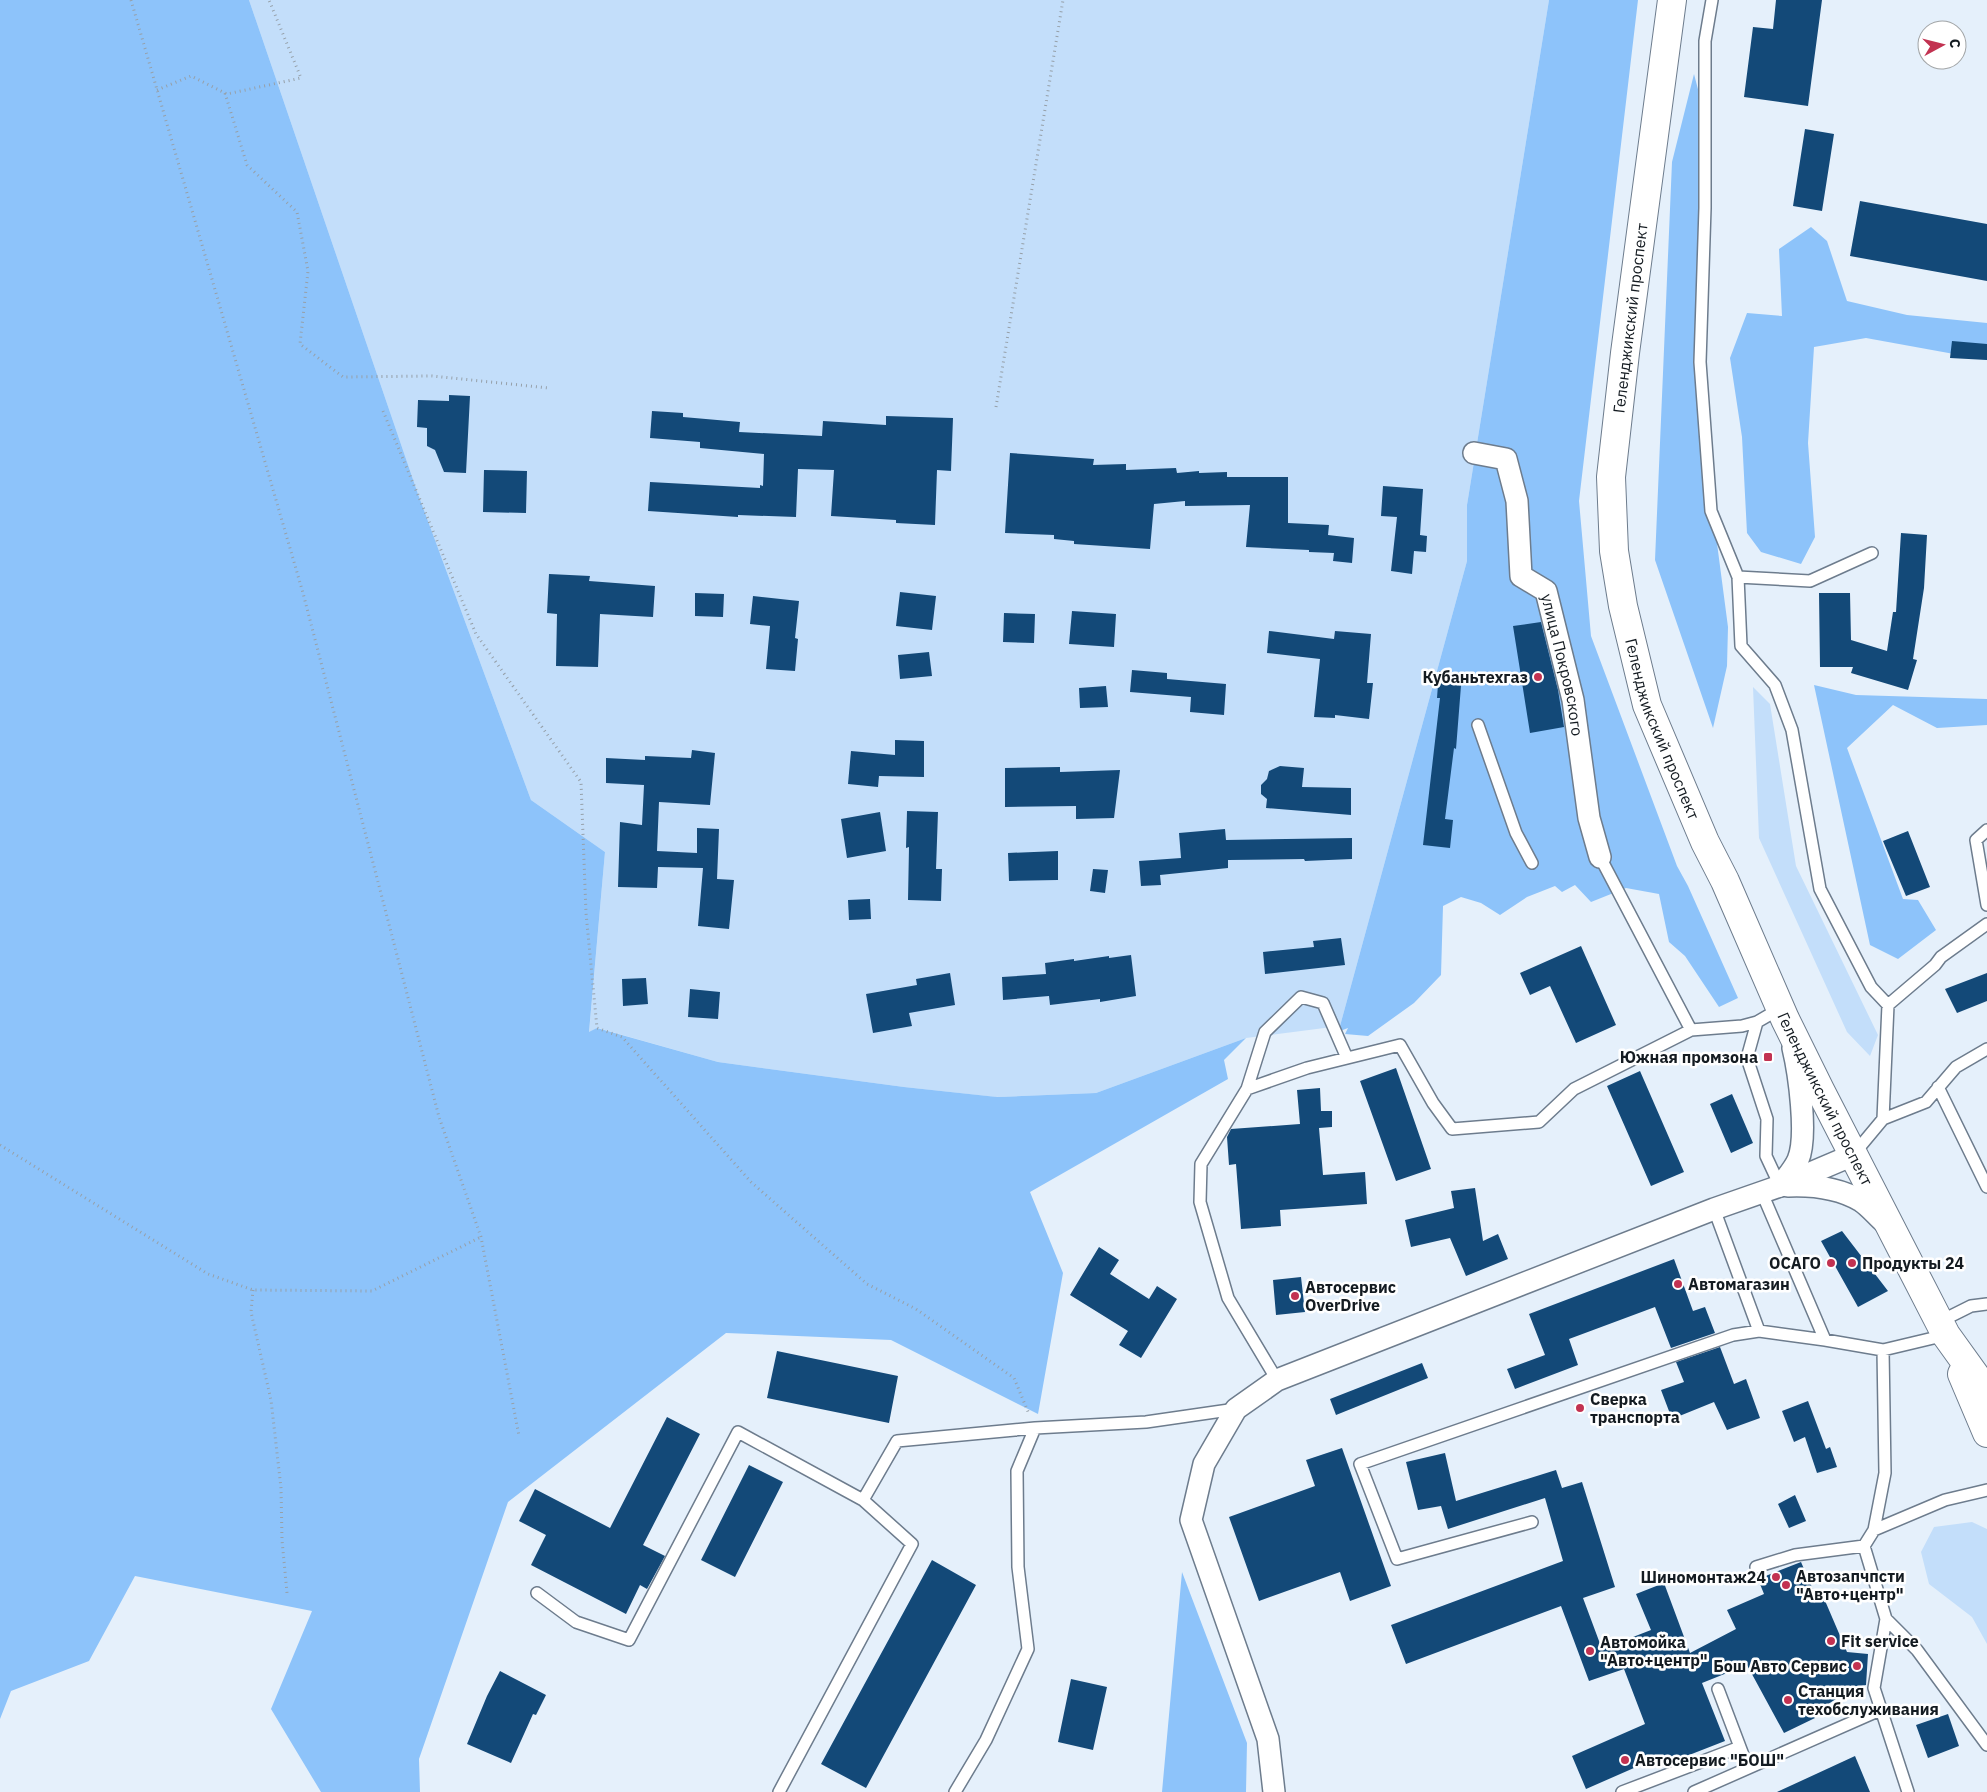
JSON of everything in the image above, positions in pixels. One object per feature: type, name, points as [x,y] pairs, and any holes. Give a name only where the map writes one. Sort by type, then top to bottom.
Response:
[{"type":"main road","name":"Геленджикский проспект","points":[[1672,0],[1625,353],[1611,477],[1614,550],[1623,606],[1647,705],[1783,1013],[1853,1155],[1943,1329],[1987,1392]]},
{"type":"main road","points":[[1943,1329],[1987,1433]]},
{"type":"street","name":"улица Покровского","points":[[1474,453],[1506,459],[1517,501],[1521,576],[1546,591],[1573,700],[1589,818],[1600,857]]},
{"type":"street","points":[[1771,1189],[1798,1159],[1803,1131],[1796,1061],[1783,1013]]},
{"type":"street","points":[[1274,1792],[1268,1739],[1191,1520],[1204,1464],[1236,1409],[1277,1380],[1714,1209],[1771,1189],[1853,1155]]},
{"type":"street","points":[[1771,1189],[1808,1185],[1835,1190],[1861,1201],[1892,1229]]},
{"type":"lane","points":[[1712,0],[1705,41],[1705,208],[1700,362],[1711,511],[1738,577],[1741,646],[1775,685],[1792,730],[1820,889],[1871,987],[1888,1005],[1883,1120]]},
{"type":"lane","points":[[1738,577],[1810,581],[1872,553]]},
{"type":"lane","points":[[1478,725],[1516,833],[1532,863]]},
{"type":"lane","points":[[1987,830],[1976,840],[1987,905]]},
{"type":"lane","points":[[1600,857],[1691,1030]]},
{"type":"lane","points":[[1888,1005],[1936,965],[1942,957],[1987,924]]},
{"type":"lane","points":[[1277,1380],[1228,1298],[1200,1202],[1201,1164],[1247,1089],[1265,1032],[1301,997],[1323,1003],[1347,1058]]},
{"type":"lane","points":[[1247,1089],[1307,1068],[1400,1045],[1433,1103],[1452,1129],[1540,1122],[1574,1089],[1691,1030],[1742,1026],[1783,1013]]},
{"type":"lane","points":[[1757,1022],[1747,1058],[1767,1119],[1766,1156],[1771,1189],[1825,1340]]},
{"type":"lane","points":[[1853,1155],[1883,1120],[1926,1102],[1956,1067],[1987,1049]]},
{"type":"lane","points":[[1938,1088],[1987,1187]]},
{"type":"lane","points":[[1714,1209],[1759,1331]]},
{"type":"lane","points":[[1532,1522],[1397,1559],[1360,1464],[1733,1334],[1759,1331],[1883,1350],[1943,1329],[1971,1306],[1987,1304]]},
{"type":"lane","points":[[1883,1350],[1885,1473],[1874,1530],[1864,1546],[1886,1618],[1874,1688],[1908,1792]]},
{"type":"lane","points":[[863,1500],[897,1440],[1034,1428],[1146,1422],[1236,1409]]},
{"type":"lane","points":[[955,1792],[986,1740],[1028,1649],[1018,1567],[1017,1471],[1034,1428]]},
{"type":"lane","points":[[537,1593],[576,1622],[630,1640],[738,1432],[863,1500],[912,1544],[779,1792]]},
{"type":"lane","points":[[1874,1530],[1945,1500],[1987,1490]]},
{"type":"lane","points":[[1756,1567],[1795,1554],[1864,1546]]},
{"type":"lane","points":[[1886,1618],[1917,1650],[1987,1745]]},
{"type":"lane","points":[[1718,1689],[1748,1768]]},
{"type":"lane","points":[[1694,1792],[1880,1710]]},
{"type":"lane","points":[[1622,1792],[1740,1747]]},
{"type":"path","points":[[131,0],[304,593],[439,1117],[481,1237],[519,1436]]},
{"type":"path","points":[[157,90],[191,76],[228,94],[301,78],[269,0]]},
{"type":"path","points":[[996,406],[1063,0]]},
{"type":"path","points":[[225,93],[246,165],[297,212],[308,271],[300,344],[343,377],[432,376],[549,388]]},
{"type":"path","points":[[383,411],[476,634],[581,782],[586,913],[598,1028],[622,1037],[751,1182],[867,1284],[916,1309],[1014,1378],[1034,1428]]},
{"type":"path","points":[[0,1145],[208,1274],[253,1290],[372,1291],[481,1237]]},
{"type":"path","points":[[253,1290],[251,1312],[271,1400],[281,1488],[282,1540],[287,1593]]},
{"type":"shaded area","points":[[0,0],[249,0],[418,494],[531,800],[605,852],[589,1032],[597,1028],[718,1062],[904,1087],[997,1097],[1096,1093],[1246,1038],[1224,1060],[1228,1079],[1030,1192],[1063,1273],[1038,1414],[891,1340],[726,1333],[508,1502],[419,1759],[420,1792],[321,1792],[271,1709],[312,1611],[135,1576],[89,1661],[11,1691],[0,1719]]},
{"type":"shaded area","points":[[249,0],[1549,0],[1467,505],[1467,561],[1340,1026],[1246,1038],[1096,1093],[996,1097],[904,1087],[718,1062],[598,1028],[589,1033],[605,852],[531,800],[418,494]]},
{"type":"shaded area","points":[[1549,0],[1638,0],[1579,501],[1591,636],[1677,866],[1688,886],[1738,998],[1719,1007],[1685,956],[1669,942],[1659,894],[1626,888],[1591,902],[1575,885],[1562,892],[1555,886],[1527,897],[1500,915],[1481,903],[1461,897],[1443,906],[1441,975],[1414,1003],[1368,1036],[1345,1034],[1348,1028],[1332,1034],[1340,1026],[1467,561],[1467,505]]},
{"type":"shaded area","points":[[1694,74],[1705,116],[1700,314],[1710,490],[1728,627],[1727,666],[1713,728],[1655,560],[1672,162]]},
{"type":"shaded area","points":[[1811,227],[1827,241],[1847,301],[1907,315],[1987,323],[1987,360],[1866,338],[1814,347],[1808,443],[1815,537],[1801,564],[1761,552],[1747,533],[1742,437],[1730,358],[1747,313],[1782,316],[1779,249]]},
{"type":"shaded area","points":[[1814,685],[1856,695],[1987,699],[1987,725],[1937,728],[1893,705],[1847,748],[1903,899],[1918,900],[1936,930],[1898,959],[1870,945]]},
{"type":"shaded area","points":[[1753,687],[1770,704],[1796,866],[1878,1035],[1870,1056],[1847,1032],[1759,838]]},
{"type":"shaded area","points":[[1972,1522],[1987,1529],[1987,1644],[1972,1617],[1929,1584],[1921,1552],[1934,1527]]},
{"type":"shaded area","points":[[1182,1572],[1247,1743],[1246,1792],[1162,1792]]},
{"type":"building","points":[[1776,0],[1822,0],[1808,106],[1744,97],[1753,27],[1773,29]]},
{"type":"building","points":[[1805,129],[1834,134],[1822,211],[1793,206]]},
{"type":"building","points":[[1860,201],[1987,224],[1987,281],[1850,256]]},
{"type":"building","points":[[1952,341],[1987,344],[1987,360],[1950,358]]},
{"type":"building","points":[[449,395],[470,396],[466,473],[444,472],[435,450],[427,446],[427,428],[417,427],[418,400],[449,401]]},
{"type":"building","points":[[652,411],[683,413],[683,417],[740,422],[739,432],[822,436],[823,421],[886,425],[886,416],[953,418],[951,471],[937,470],[935,525],[896,523],[896,520],[831,516],[834,470],[798,469],[796,517],[738,515],[738,517],[648,511],[650,482],[760,488],[760,485],[763,486],[764,454],[700,448],[700,442],[650,438]]},
{"type":"building","points":[[1010,453],[1094,459],[1093,465],[1126,464],[1126,470],[1176,468],[1177,473],[1199,471],[1199,473],[1227,472],[1227,477],[1288,477],[1288,523],[1329,525],[1328,535],[1354,538],[1352,563],[1333,561],[1334,553],[1246,547],[1250,505],[1185,506],[1185,501],[1154,504],[1150,549],[1074,544],[1074,541],[1054,539],[1054,535],[1005,533]]},
{"type":"building","points":[[484,470],[527,471],[526,513],[483,512]]},
{"type":"building","points":[[1383,486],[1423,489],[1420,535],[1427,536],[1426,552],[1414,551],[1412,574],[1391,571],[1397,517],[1381,516]]},
{"type":"building","points":[[1901,533],[1927,535],[1924,588],[1913,659],[1917,660],[1908,690],[1851,673],[1853,667],[1820,667],[1819,593],[1850,593],[1851,640],[1887,651],[1893,612],[1896,612]]},
{"type":"building","points":[[549,574],[590,576],[589,581],[655,586],[653,617],[600,614],[598,667],[556,666],[557,614],[547,613]]},
{"type":"building","points":[[900,592],[936,596],[932,630],[896,626]]},
{"type":"building","points":[[695,593],[724,594],[723,617],[695,616]]},
{"type":"building","points":[[753,596],[799,601],[795,638],[798,639],[795,671],[766,669],[770,626],[750,624]]},
{"type":"building","points":[[1072,611],[1116,614],[1114,647],[1069,644]]},
{"type":"building","points":[[1004,613],[1035,614],[1034,643],[1003,642]]},
{"type":"building","name":"Кубаньтехгаз","points":[[1541,622],[1558,690],[1564,727],[1530,733],[1513,626]]},
{"type":"building","points":[[1269,631],[1334,639],[1335,631],[1371,634],[1367,683],[1373,683],[1369,719],[1335,715],[1335,718],[1314,717],[1320,659],[1267,653]]},
{"type":"building","points":[[929,652],[932,676],[900,679],[898,655]]},
{"type":"building","points":[[1132,670],[1167,673],[1167,679],[1226,684],[1224,715],[1190,712],[1191,697],[1130,692]]},
{"type":"building","points":[[1439,671],[1462,673],[1456,749],[1454,748],[1445,819],[1453,820],[1450,848],[1423,845],[1440,698],[1437,698]]},
{"type":"building","points":[[1106,686],[1108,707],[1080,708],[1079,688]]},
{"type":"building","points":[[895,740],[924,741],[924,777],[879,776],[878,787],[848,784],[851,751],[895,755]]},
{"type":"building","points":[[692,750],[715,753],[710,805],[659,802],[657,851],[697,853],[697,828],[719,829],[717,879],[734,880],[729,929],[698,926],[703,868],[658,867],[657,888],[618,887],[620,822],[642,825],[644,785],[606,783],[606,758],[645,760],[645,756],[691,758]]},
{"type":"building","points":[[1280,766],[1304,768],[1302,787],[1351,788],[1351,815],[1266,808],[1267,799],[1261,794],[1261,785],[1267,779],[1269,771]]},
{"type":"building","points":[[1060,767],[1060,772],[1120,770],[1114,818],[1076,819],[1076,806],[1005,807],[1005,768]]},
{"type":"building","points":[[907,811],[938,812],[936,869],[942,869],[941,901],[908,900],[909,847],[906,848]]},
{"type":"building","points":[[880,812],[886,851],[847,858],[841,819]]},
{"type":"building","points":[[1225,829],[1226,840],[1352,838],[1352,859],[1305,861],[1304,859],[1228,860],[1228,868],[1160,875],[1161,885],[1141,886],[1139,861],[1181,858],[1179,833]]},
{"type":"building","points":[[1908,831],[1930,887],[1906,896],[1883,841]]},
{"type":"building","points":[[1058,851],[1058,880],[1009,881],[1008,853]]},
{"type":"building","points":[[1093,869],[1108,870],[1105,893],[1090,891]]},
{"type":"building","points":[[870,899],[871,919],[849,920],[848,900]]},
{"type":"building","points":[[1341,938],[1345,965],[1265,974],[1263,952],[1314,947],[1313,941]]},
{"type":"building","points":[[1581,946],[1616,1025],[1576,1043],[1550,986],[1530,995],[1520,973]]},
{"type":"building","points":[[1131,955],[1136,996],[1100,1002],[1100,999],[1050,1005],[1049,996],[1003,1000],[1002,977],[1046,974],[1045,963]]},
{"type":"building","points":[[950,973],[955,1005],[909,1013],[912,1026],[873,1033],[866,994],[917,985],[916,979]]},
{"type":"building","points":[[1987,973],[1987,1001],[1957,1013],[1945,989]]},
{"type":"building","points":[[646,978],[648,1004],[623,1006],[622,979]]},
{"type":"building","points":[[690,989],[720,992],[718,1019],[688,1017]]},
{"type":"building","points":[[1396,1068],[1431,1169],[1396,1181],[1360,1081]]},
{"type":"building","points":[[1640,1071],[1684,1172],[1651,1186],[1607,1086]]},
{"type":"building","points":[[1320,1088],[1321,1111],[1332,1111],[1332,1127],[1319,1128],[1323,1175],[1365,1172],[1367,1204],[1280,1210],[1281,1226],[1241,1229],[1236,1164],[1229,1165],[1227,1137],[1231,1129],[1300,1124],[1297,1090]]},
{"type":"building","points":[[1732,1094],[1753,1143],[1731,1153],[1710,1104]]},
{"type":"building","points":[[1475,1188],[1483,1241],[1498,1234],[1508,1259],[1466,1276],[1450,1238],[1411,1247],[1405,1220],[1454,1208],[1451,1191]]},
{"type":"building","points":[[1842,1231],[1888,1291],[1858,1307],[1821,1241]]},
{"type":"building","points":[[1099,1247],[1119,1260],[1110,1274],[1149,1299],[1157,1286],[1177,1299],[1141,1358],[1119,1345],[1128,1331],[1070,1295]]},
{"type":"building","points":[[1674,1259],[1693,1311],[1705,1307],[1715,1333],[1671,1348],[1655,1307],[1569,1339],[1578,1365],[1515,1389],[1507,1369],[1545,1355],[1529,1314]]},
{"type":"building","points":[[1301,1277],[1305,1312],[1276,1315],[1273,1280]]},
{"type":"building","points":[[1720,1347],[1734,1384],[1746,1379],[1760,1418],[1727,1430],[1714,1402],[1672,1419],[1661,1390],[1684,1382],[1676,1362]]},
{"type":"building","points":[[777,1351],[898,1376],[889,1423],[767,1398]]},
{"type":"building","points":[[1422,1363],[1428,1378],[1336,1415],[1330,1399]]},
{"type":"building","points":[[1808,1401],[1826,1449],[1830,1447],[1837,1467],[1817,1473],[1805,1437],[1794,1442],[1782,1411]]},
{"type":"building","points":[[667,1417],[700,1434],[643,1545],[665,1556],[647,1589],[640,1585],[626,1614],[531,1565],[546,1535],[519,1521],[535,1489],[610,1528]]},
{"type":"building","points":[[1342,1448],[1391,1586],[1350,1601],[1340,1572],[1259,1601],[1229,1517],[1315,1486],[1306,1460]]},
{"type":"building","points":[[1445,1453],[1456,1501],[1556,1470],[1562,1488],[1582,1482],[1615,1587],[1583,1598],[1602,1649],[1651,1630],[1636,1594],[1664,1583],[1690,1653],[1736,1629],[1727,1610],[1764,1594],[1758,1579],[1801,1562],[1814,1592],[1820,1589],[1847,1652],[1868,1654],[1866,1685],[1842,1690],[1842,1695],[1813,1714],[1815,1718],[1784,1733],[1747,1665],[1702,1683],[1725,1741],[1661,1766],[1659,1757],[1586,1789],[1572,1756],[1645,1724],[1624,1669],[1589,1681],[1561,1606],[1406,1664],[1391,1625],[1563,1561],[1545,1498],[1448,1529],[1441,1506],[1418,1510],[1406,1462]]},
{"type":"building","points":[[749,1465],[783,1482],[735,1577],[701,1560]]},
{"type":"building","points":[[1795,1495],[1806,1521],[1789,1528],[1778,1504]]},
{"type":"building","points":[[932,1560],[976,1585],[866,1788],[821,1764]]},
{"type":"building","points":[[500,1671],[546,1695],[536,1715],[533,1714],[511,1763],[467,1744],[487,1696]]},
{"type":"building","points":[[1071,1679],[1107,1687],[1093,1750],[1058,1742]]},
{"type":"building","points":[[1948,1714],[1959,1746],[1928,1758],[1916,1725]]},
{"type":"building","points":[[1855,1756],[1870,1792],[1777,1792]]},
{"type":"place","name":"Кубаньтехгаз","points":[[1538,677]]},
{"type":"place","name":"Южная промзона","points":[[1768,1057]]},
{"type":"place","name":"ОСАГО","points":[[1831,1263]]},
{"type":"place","name":"Продукты 24","points":[[1852,1263]]},
{"type":"place","name":"Автомагазин","points":[[1678,1284]]},
{"type":"place","name":"Автосервис OverDrive","points":[[1295,1296]]},
{"type":"place","name":"Сверка транспорта","points":[[1580,1408]]},
{"type":"place","name":"Шиномонтаж24","points":[[1776,1577]]},
{"type":"place","name":"Автозапчпсти \"Авто+центр\"","points":[[1786,1585]]},
{"type":"place","name":"Fit service","points":[[1831,1641]]},
{"type":"place","name":"Автомойка \"Авто+центр\"","points":[[1590,1651]]},
{"type":"place","name":"Бош Авто Сервис","points":[[1857,1666]]},
{"type":"place","name":"Станция техобслуживания","points":[[1788,1700]]},
{"type":"place","name":"Автосервис \"БОШ\"","points":[[1625,1760]]}]
